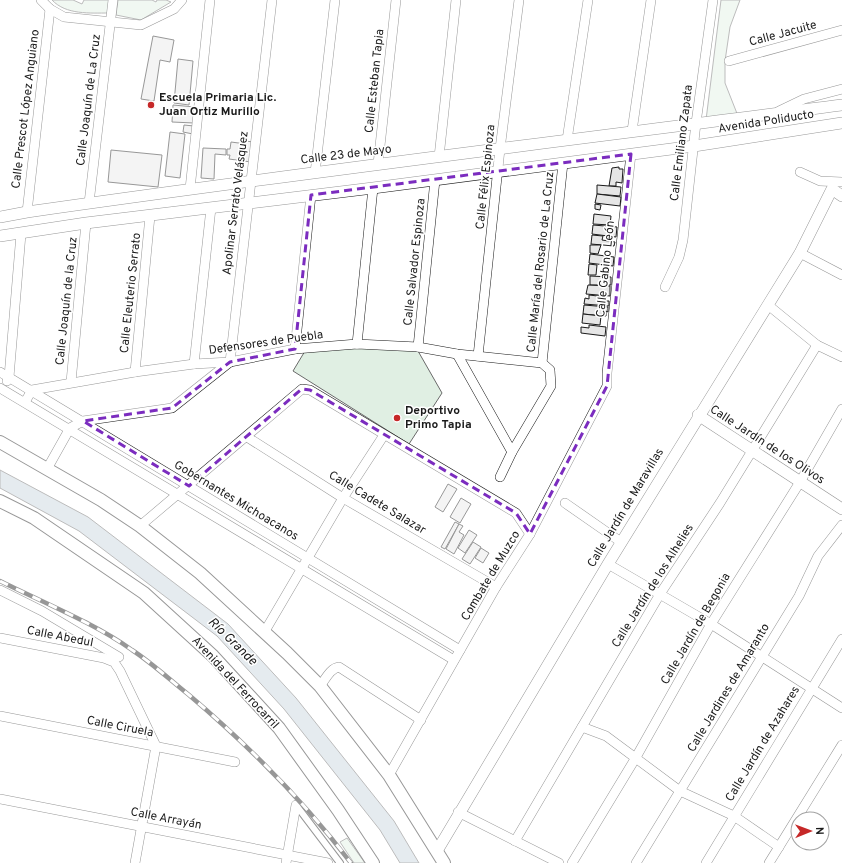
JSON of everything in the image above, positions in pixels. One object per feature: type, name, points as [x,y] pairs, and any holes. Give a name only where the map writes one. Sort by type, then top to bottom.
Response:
[{"type":"main road","points":[[0,442],[140,526],[200,573],[264,631],[320,686],[389,775],[444,863]]},
{"type":"main road","name":"Avenida del Ferrocarril","points":[[0,501],[34,518],[144,593],[213,656],[279,728],[373,863]]},
{"type":"street","points":[[42,0],[50,9],[64,17],[141,24],[174,10],[182,0]]},
{"type":"street","name":"Calle Joaquín de La Cruz","points":[[89,203],[113,0]]},
{"type":"street","points":[[190,189],[210,0]]},
{"type":"street","name":"Apolinar Serrato Velásquez","points":[[230,362],[247,204],[272,0]]},
{"type":"street","points":[[315,173],[335,0]]},
{"type":"street","name":"Calle Esteban Tapia","points":[[378,164],[396,0]]},
{"type":"street","points":[[439,157],[456,0]]},
{"type":"street","name":"Calle Félix Espinoza","points":[[478,356],[499,172],[500,149],[519,0]]},
{"type":"street","points":[[568,140],[588,0]]},
{"type":"street","points":[[632,131],[651,0]]},
{"type":"street","name":"Calle Emiliano Zapata","points":[[665,287],[679,257],[683,240],[696,123],[713,0]]},
{"type":"street","name":"Calle Prescot López Anguiano","points":[[27,212],[50,9]]},
{"type":"street","name":"Calle Jacuite","points":[[729,61],[842,30]]},
{"type":"street","points":[[773,114],[804,99],[842,89]]},
{"type":"street","name":"Avenida Poliducto","points":[[696,123],[842,105]]},
{"type":"street","name":"Calle 23 de Mayo","points":[[0,217],[190,189],[696,123]]},
{"type":"street","name":"Avenida Poliducto","points":[[694,146],[842,123]]},
{"type":"street","points":[[0,236],[22,234],[86,223],[247,204],[694,146]]},
{"type":"street","name":"Calle Gabino León","points":[[607,386],[607,373],[631,154]]},
{"type":"street","name":"Calle María del Rosario de La Cruz","points":[[542,363],[563,163]]},
{"type":"street","points":[[800,172],[820,181],[841,182]]},
{"type":"street","name":"Calle Salvador Espinoza","points":[[418,346],[435,180]]},
{"type":"street","name":"Calle Jardín de Maravillas","points":[[437,851],[458,812],[621,542],[800,253],[832,189],[841,182]]},
{"type":"street","points":[[357,344],[373,188]]},
{"type":"street","points":[[832,189],[842,196]]},
{"type":"street","points":[[295,349],[311,195]]},
{"type":"street","points":[[194,364],[211,208]]},
{"type":"street","name":"Calle Eleuterio Serrato","points":[[135,372],[150,216]]},
{"type":"street","name":"Calle Joaquín de la Cruz","points":[[71,382],[86,223]]},
{"type":"street","points":[[2,389],[10,377],[22,234]]},
{"type":"street","points":[[800,253],[842,275]]},
{"type":"street","points":[[768,305],[817,345],[842,357]]},
{"type":"street","name":"Defensores de Puebla","points":[[32,390],[135,372],[194,364],[230,362],[295,349],[357,344],[418,346],[457,354],[542,363]]},
{"type":"street","name":"Calle Jardín de los Alhelies","points":[[515,842],[660,594],[720,503],[817,345]]},
{"type":"street","points":[[457,354],[512,452]]},
{"type":"street","points":[[47,469],[70,428],[82,421],[172,408],[230,362]]},
{"type":"street","points":[[500,477],[512,452],[551,386],[550,370],[542,363]]},
{"type":"street","name":"Gobernantes Michoacanos","points":[[0,372],[460,650]]},
{"type":"street","name":"Combate de Muzco","points":[[389,775],[496,587],[530,534],[607,386]]},
{"type":"street","name":"Gobernantes Michoacanos","points":[[2,389],[70,428],[454,660]]},
{"type":"street","points":[[140,526],[302,389],[310,390],[516,513],[530,534]]},
{"type":"street","points":[[25,402],[32,390]]},
{"type":"street","name":"Calle Jardín de Begonia","points":[[572,863],[635,759],[711,624],[800,482],[842,409]]},
{"type":"street","name":"Calle Jardín de los Olivos","points":[[698,416],[842,509]]},
{"type":"street","points":[[264,631],[303,568],[343,498],[384,435]]},
{"type":"street","name":"Calle Cadete Salazar","points":[[247,437],[343,498],[496,587]]},
{"type":"street","points":[[565,503],[621,542]]},
{"type":"street","name":"Calle Jardines de Amaranto","points":[[636,863],[799,596],[818,556],[842,525]]},
{"type":"street","points":[[608,564],[711,624],[761,657],[812,687],[842,708]]},
{"type":"street","points":[[0,590],[42,611],[116,659],[156,746],[135,863]]},
{"type":"street","name":"Calle Abedul","points":[[0,638],[116,659]]},
{"type":"street","name":"Calle Jardín de Azahares","points":[[706,863],[842,638]]},
{"type":"street","points":[[320,686],[335,667],[339,667],[421,720]]},
{"type":"street","name":"Calle Ciruela","points":[[0,716],[235,762]]},
{"type":"street","points":[[582,727],[606,736],[680,791],[734,816],[779,847]]},
{"type":"street","points":[[769,863],[842,745]]},
{"type":"street","name":"Calle Arrayán","points":[[0,800],[142,827],[286,859],[328,863]]},
{"type":"street","points":[[286,859],[296,805]]},
{"type":"street","points":[[296,805],[340,863]]},
{"type":"street","points":[[458,812],[559,863]]},
{"type":"highlighted area","points":[[631,154],[607,386],[530,534],[516,513],[310,390],[302,389],[189,486],[83,421],[172,408],[230,362],[295,349],[311,195]]},
{"type":"green space","points":[[52,0],[73,0],[82,4],[84,0],[111,0],[109,13],[94,13],[71,11],[58,5]]},
{"type":"green space","points":[[118,0],[152,0],[156,2],[157,0],[166,0],[171,2],[141,20],[116,15]]},
{"type":"green space","points":[[721,0],[740,0],[730,27],[725,61],[725,83],[738,116],[706,120]]},
{"type":"green space","name":"Deportivo Primo Tapia","points":[[357,347],[418,351],[442,393],[409,444],[293,371],[305,351]]},
{"type":"green space","points":[[347,838],[365,863],[354,863],[340,842]]},
{"type":"water","name":"Río Grande","points":[[0,470],[88,517],[228,624],[296,698],[394,821],[419,863],[400,863],[380,830],[284,709],[217,636],[79,531],[0,488]]},
{"type":"building","points":[[153,36],[174,40],[170,62],[160,60],[154,101],[141,99]]},
{"type":"building","points":[[178,59],[193,61],[189,105],[174,103]]},
{"type":"building","points":[[173,105],[195,107],[194,123],[172,122]]},
{"type":"building","points":[[184,125],[194,126],[193,134],[183,132]]},
{"type":"building","points":[[170,132],[185,134],[180,178],[165,176]]},
{"type":"building","points":[[246,141],[253,142],[251,162],[229,159],[230,155],[227,155],[227,149],[230,149],[231,142],[246,144]]},
{"type":"building","points":[[203,148],[226,149],[226,155],[215,154],[214,179],[201,178]]},
{"type":"building","points":[[111,150],[162,155],[158,187],[108,182]]},
{"type":"building","points":[[619,167],[619,169],[623,169],[622,183],[616,182],[616,186],[609,186],[612,168]]},
{"type":"building","points":[[597,185],[621,187],[620,196],[597,194]]},
{"type":"building","points":[[597,194],[621,197],[620,206],[595,203]]},
{"type":"building","points":[[595,204],[601,205],[600,210],[595,209]]},
{"type":"building","points":[[594,214],[611,216],[610,225],[593,224]]},
{"type":"building","points":[[593,225],[617,227],[616,237],[592,234]]},
{"type":"building","points":[[592,235],[603,236],[602,240],[615,242],[614,246],[591,244]]},
{"type":"building","points":[[590,245],[601,245],[598,254],[590,253]]},
{"type":"building","points":[[590,254],[614,257],[613,266],[589,263]]},
{"type":"building","points":[[589,264],[597,265],[596,275],[588,275]]},
{"type":"building","points":[[590,276],[611,277],[611,285],[590,285]]},
{"type":"building","points":[[588,285],[610,286],[610,296],[586,294]]},
{"type":"building","points":[[589,295],[606,297],[606,301],[609,301],[609,306],[584,304],[585,298],[589,299]]},
{"type":"building","points":[[584,305],[608,307],[608,312],[606,311],[606,316],[583,314]]},
{"type":"building","points":[[583,314],[601,316],[600,325],[582,323]]},
{"type":"building","points":[[589,325],[606,327],[605,336],[581,333],[581,327],[589,328]]},
{"type":"building","points":[[448,484],[457,489],[443,512],[435,507]]},
{"type":"building","points":[[461,498],[471,504],[460,523],[450,517]]},
{"type":"building","points":[[455,522],[459,524],[445,549],[441,547]]},
{"type":"building","points":[[459,524],[463,526],[459,532],[464,535],[454,554],[446,549]]},
{"type":"building","points":[[469,530],[477,535],[465,553],[458,548]]},
{"type":"building","points":[[473,542],[481,547],[470,564],[462,559]]},
{"type":"building","points":[[481,548],[489,553],[483,563],[475,558]]},
{"type":"railway","points":[[0,581],[68,613],[101,631],[117,640],[154,666],[211,714],[254,754],[314,817],[351,863]]},
{"type":"place","name":"Escuela Primaria Lic. Juan Ortiz Murillo","points":[[151,105]]},
{"type":"place","name":"Deportivo Primo Tapia","points":[[397,418]]}]
